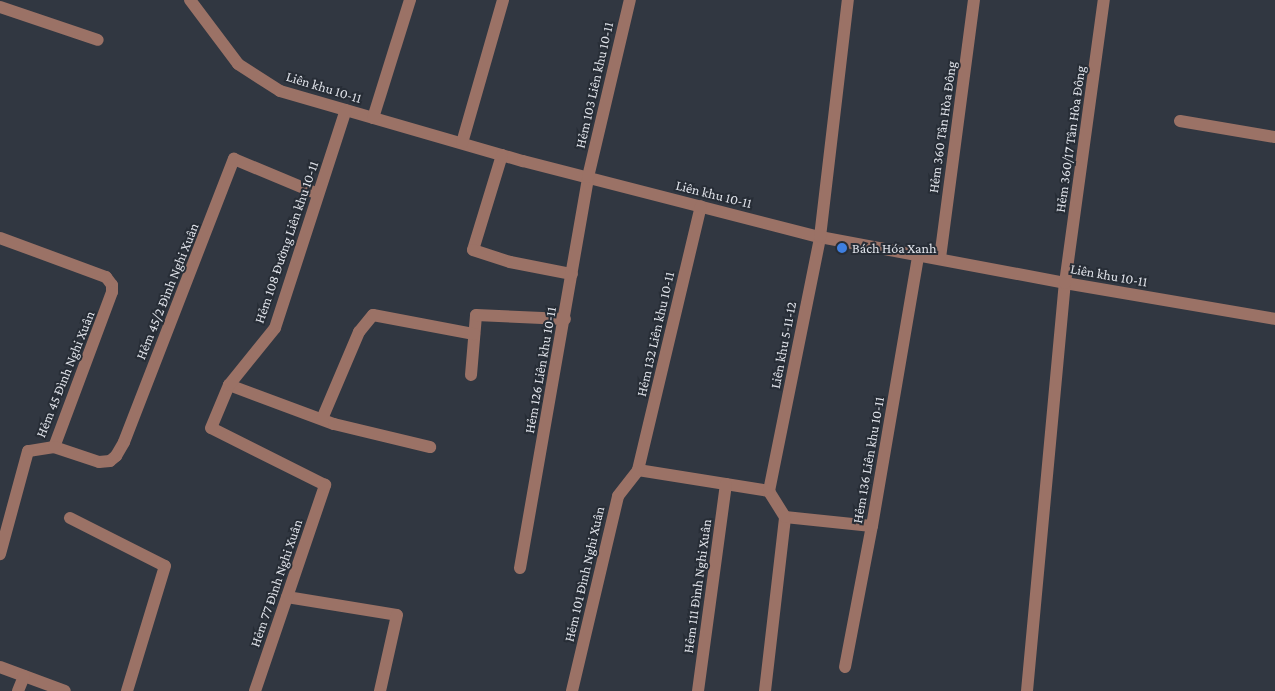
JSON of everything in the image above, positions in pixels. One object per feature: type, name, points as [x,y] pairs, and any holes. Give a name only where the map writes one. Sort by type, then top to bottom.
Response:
[{"type":"street","name":"Liên khu 10-11","points":[[190,0],[238,64],[280,91],[502,154],[820,237],[918,256],[940,258],[1065,283],[1275,319]]},
{"type":"street","points":[[373,118],[410,0]]},
{"type":"street","points":[[462,143],[503,0]]},
{"type":"street","name":"Hẻm 103 Liên khu 10-11","points":[[588,177],[630,0]]},
{"type":"street","name":"Liên khu 5-11-12","points":[[769,491],[820,237],[848,0]]},
{"type":"street","name":"Hẻm 360 Tân Hòa Đông","points":[[940,258],[974,0]]},
{"type":"street","name":"Hẻm 360/17 Tân Hòa Đông","points":[[1027,691],[1065,283],[1104,0]]},
{"type":"street","points":[[0,7],[98,40]]},
{"type":"street","name":"Hẻm 108 Đường Liên khu 10-11","points":[[325,485],[211,428],[230,385],[275,328],[346,110]]},
{"type":"street","points":[[1180,121],[1275,137]]},
{"type":"street","points":[[502,154],[473,250],[510,262],[572,274]]},
{"type":"street","name":"Hẻm 45/2 Đình Nghi Xuân","points":[[54,447],[99,462],[110,461],[116,456],[124,442],[234,159],[318,194]]},
{"type":"street","name":"Hẻm 126 Liên khu 10-11","points":[[520,568],[565,319],[588,177]]},
{"type":"street","name":"Hẻm 132 Liên khu 10-11","points":[[638,470],[701,206]]},
{"type":"street","name":"Hẻm 45 Đình Nghi Xuân","points":[[0,238],[106,276],[112,285],[110,301],[54,447],[28,451],[0,554]]},
{"type":"street","name":"Hẻm 136 Liên khu 10-11","points":[[845,667],[872,526],[918,256]]},
{"type":"street","points":[[322,419],[359,332],[373,315],[474,334]]},
{"type":"street","points":[[471,375],[476,315],[565,319]]},
{"type":"street","points":[[230,385],[322,419],[430,448]]},
{"type":"street","points":[[638,470],[769,491],[785,517],[765,691]]},
{"type":"street","name":"Hẻm 101 Đình Nghi Xuân","points":[[572,691],[618,496],[638,470]]},
{"type":"street","name":"Hẻm 111 Đình Nghi Xuân","points":[[698,691],[726,484]]},
{"type":"street","name":"Hẻm 77 Đình Nghi Xuân","points":[[255,691],[325,485]]},
{"type":"street","points":[[785,517],[872,526]]},
{"type":"street","points":[[70,518],[165,566],[127,691]]},
{"type":"street","points":[[287,597],[397,615],[380,691]]},
{"type":"street","points":[[0,667],[65,691]]},
{"type":"street","points":[[18,691],[24,676]]},
{"type":"place","name":"Bách Hóa Xanh","points":[[842,248]]}]
